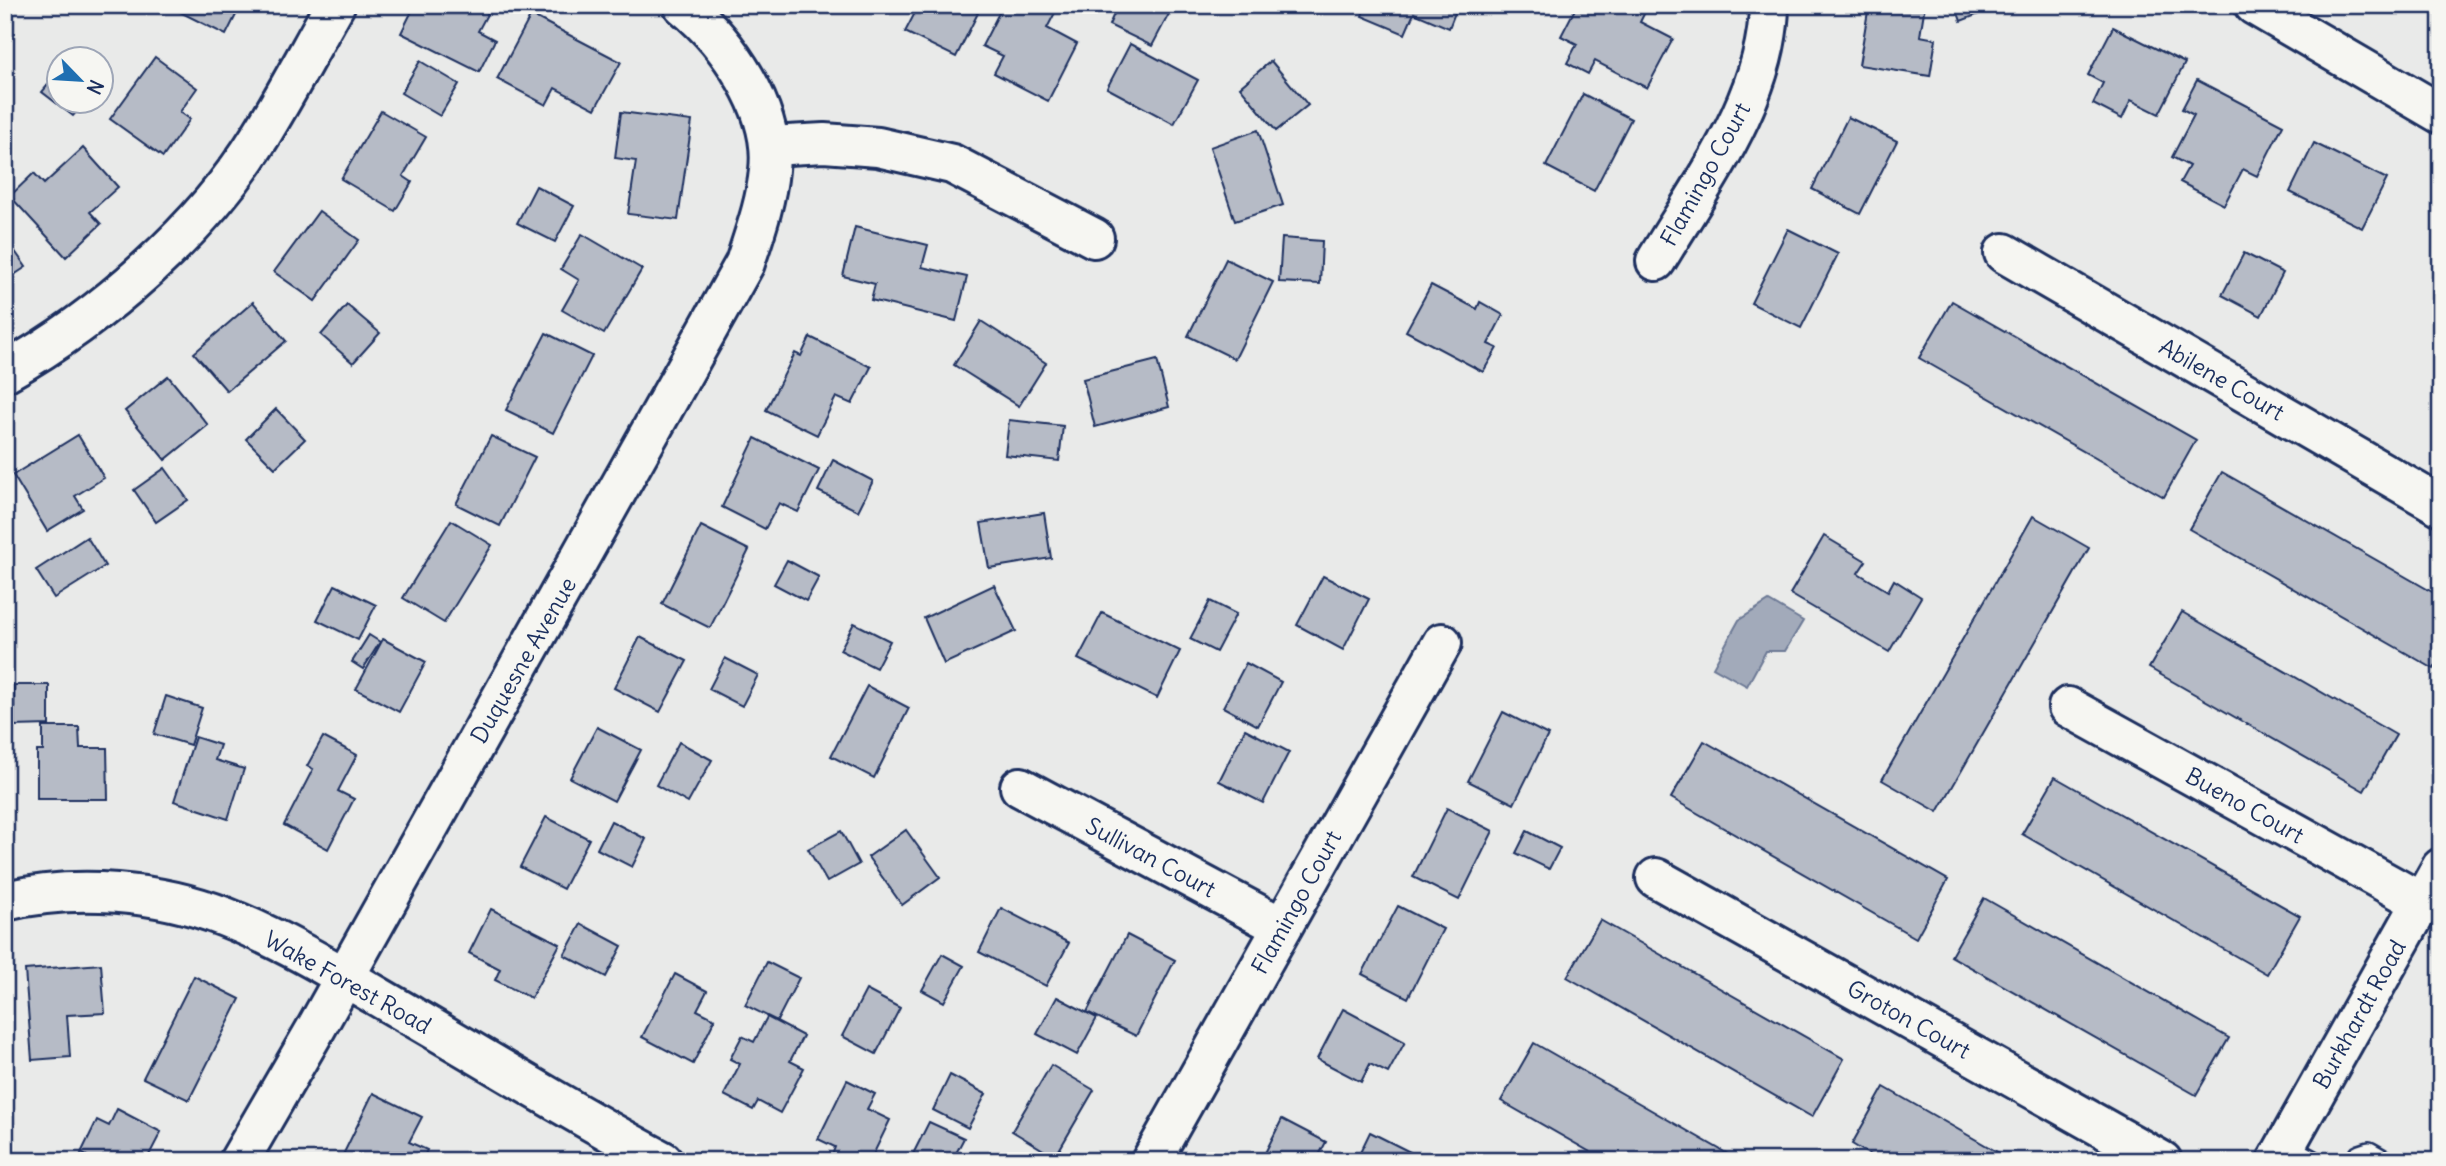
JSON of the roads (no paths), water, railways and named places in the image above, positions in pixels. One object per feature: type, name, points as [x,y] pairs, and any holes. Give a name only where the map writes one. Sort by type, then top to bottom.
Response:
[{"type":"street","points":[[5,372],[36,355],[97,312],[154,264],[216,197],[260,137],[335,5]]},
{"type":"street","name":"Duquesne Avenue","points":[[239,1161],[745,263],[763,206],[770,168],[770,146],[764,118],[743,75],[717,39],[683,5]]},
{"type":"street","name":"Flamingo Court","points":[[1656,261],[1738,122],[1761,66],[1769,22],[1769,5]]},
{"type":"street","points":[[2254,5],[2441,114]]},
{"type":"street","points":[[770,146],[824,143],[878,146],[952,164],[1094,238]]},
{"type":"street","name":"Abilene Court","points":[[2004,253],[2441,506]]},
{"type":"street","name":"Flamingo Court","points":[[1151,1161],[1442,643]]},
{"type":"street","name":"Bueno Court","points":[[2068,707],[2421,902]]},
{"type":"street","name":"Sullivan Court","points":[[1020,787],[1282,928]]},
{"type":"street","name":"Burkhardt Road","points":[[2291,1156],[2441,868]]},
{"type":"street","name":"Groton Court","points":[[1656,878],[2162,1161]]},
{"type":"street","name":"Wake Forest Road","points":[[5,901],[65,892],[118,893],[172,901],[223,916],[344,977],[663,1161]]},
{"type":"lane","points":[[2357,1161],[2360,1156],[2369,1153],[2383,1161]]},
{"type":"water","points":[[1769,601],[1803,621],[1785,651],[1766,651],[1747,686],[1713,667],[1739,620]]}]
